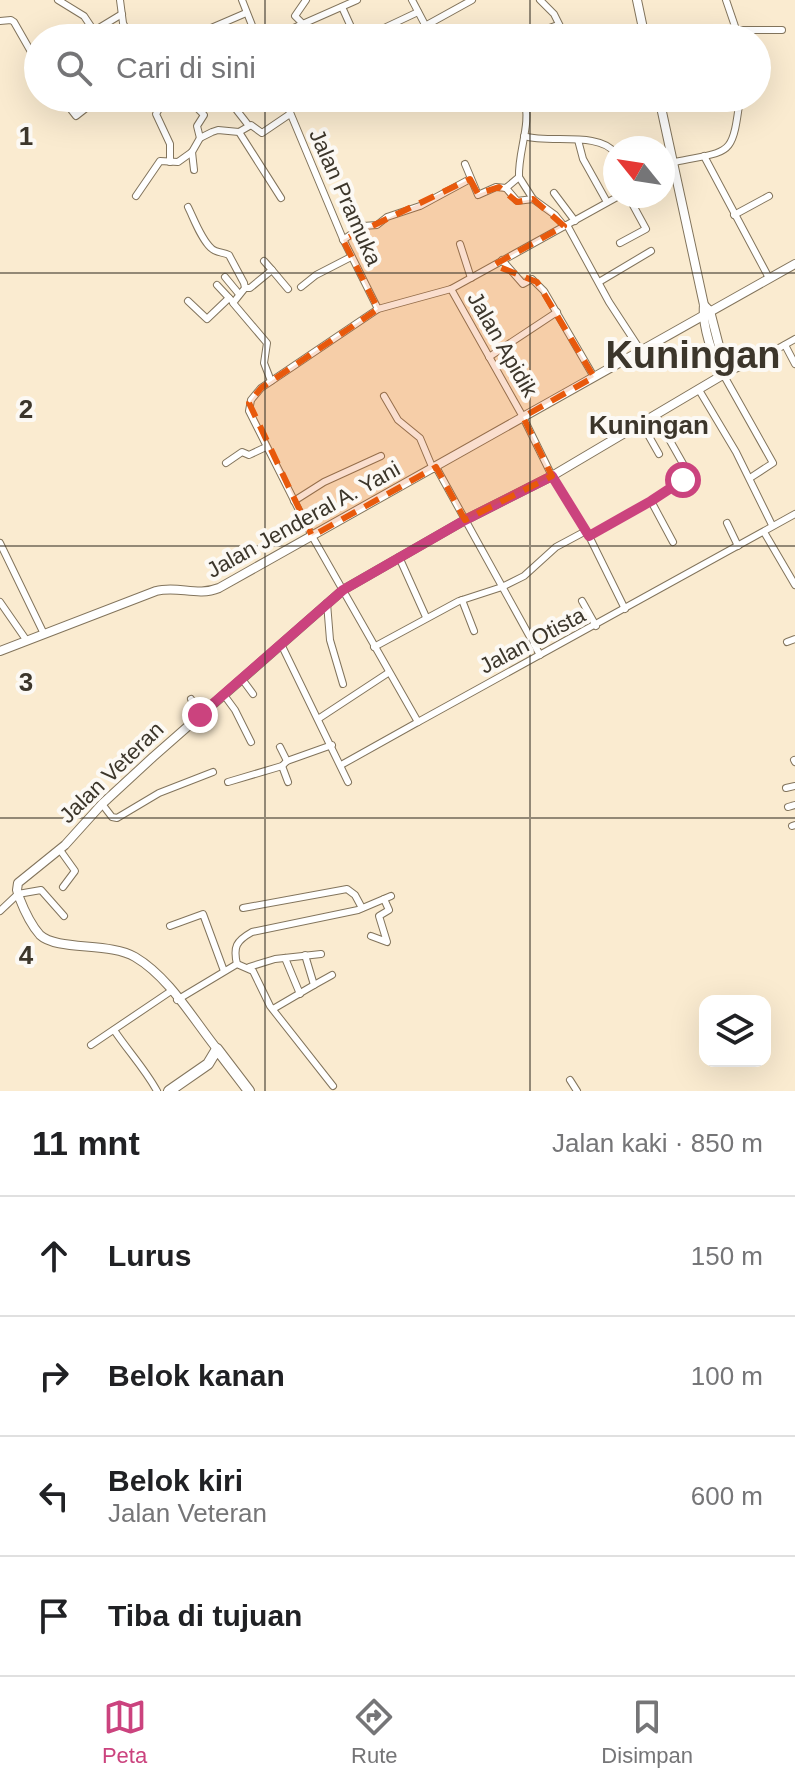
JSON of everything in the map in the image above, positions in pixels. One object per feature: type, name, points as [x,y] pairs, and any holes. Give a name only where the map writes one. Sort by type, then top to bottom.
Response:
[{"type":"highway","points":[[169,1091],[208,1064],[217,1049],[249,1091]]},
{"type":"highway","points":[[208,1064],[225,1061]]},
{"type":"main road","points":[[637,0],[642,24]]},
{"type":"main road","points":[[662,112],[668,136]]},
{"type":"main road","points":[[675,163],[716,363],[724,374]]},
{"type":"main road","name":"Jalan Jenderal A. Yani","points":[[0,651],[156,591],[174,588],[208,593],[641,351],[706,311],[795,264]]},
{"type":"main road","name":"Jalan Veteran","points":[[18,896],[18,883],[22,878],[60,850],[102,804],[343,590],[465,520],[552,476],[724,374]]},
{"type":"main road","points":[[18,896],[42,937],[55,942],[118,950],[141,961],[171,991],[217,1049]]},
{"type":"street","points":[[58,0],[84,16],[89,24]]},
{"type":"street","points":[[120,0],[125,24]]},
{"type":"street","points":[[242,0],[251,24]]},
{"type":"street","points":[[306,0],[295,16],[303,24],[357,0]]},
{"type":"street","points":[[412,0],[424,24]]},
{"type":"street","points":[[429,24],[472,0]]},
{"type":"street","points":[[540,0],[559,24]]},
{"type":"street","points":[[726,0],[734,24]]},
{"type":"street","points":[[342,7],[350,24]]},
{"type":"street","points":[[393,24],[418,12]]},
{"type":"street","points":[[221,24],[246,13]]},
{"type":"street","points":[[106,24],[122,14]]},
{"type":"street","points":[[0,21],[14,22],[24,40]]},
{"type":"street","points":[[771,30],[782,30]]},
{"type":"street","points":[[157,112],[170,144],[170,162]]},
{"type":"street","points":[[200,138],[197,126],[204,115],[201,112]]},
{"type":"street","points":[[238,112],[249,126],[262,133],[290,114]]},
{"type":"street","points":[[526,112],[519,177],[533,199],[566,226],[641,351]]},
{"type":"street","points":[[675,158],[704,156],[729,147],[734,138],[738,112]]},
{"type":"street","name":"Jalan Pramuka","points":[[290,114],[343,240],[378,309]]},
{"type":"street","points":[[136,196],[160,161],[178,162],[192,152],[200,138],[218,130],[239,132],[249,126]]},
{"type":"street","points":[[239,132],[281,198]]},
{"type":"street","points":[[523,138],[603,144]]},
{"type":"street","points":[[579,144],[603,194]]},
{"type":"street","points":[[192,152],[194,170]]},
{"type":"street","points":[[704,156],[769,278]]},
{"type":"street","points":[[465,164],[478,195],[496,187],[506,188],[517,201],[533,199]]},
{"type":"street","points":[[506,188],[519,177]]},
{"type":"street","points":[[343,240],[363,226],[377,225],[387,217],[420,206],[470,179]]},
{"type":"street","points":[[554,193],[575,221]]},
{"type":"street","points":[[734,215],[769,196]]},
{"type":"street","points":[[418,722],[312,536],[248,409],[251,400],[271,381],[378,309],[451,289],[603,204]]},
{"type":"street","points":[[188,207],[209,246],[229,255],[242,291]]},
{"type":"street","points":[[620,243],[646,229],[635,208]]},
{"type":"street","points":[[460,244],[471,278]]},
{"type":"street","points":[[599,282],[651,251]]},
{"type":"street","points":[[301,287],[316,275],[351,257]]},
{"type":"street","points":[[502,260],[523,284],[532,279],[537,282],[594,377]]},
{"type":"street","points":[[264,261],[288,289]]},
{"type":"street","points":[[188,301],[207,319],[272,270]]},
{"type":"street","points":[[225,277],[242,291]]},
{"type":"street","points":[[217,285],[267,343],[264,363],[271,381]]},
{"type":"street","name":"Jalan Apidik","points":[[451,289],[625,609]]},
{"type":"street","points":[[489,357],[557,312]]},
{"type":"street","points":[[750,478],[773,463],[724,374],[795,339]]},
{"type":"street","points":[[785,345],[795,364]]},
{"type":"street","points":[[699,390],[750,478],[772,525]]},
{"type":"street","points":[[384,396],[398,420],[420,438],[540,655]]},
{"type":"street","points":[[374,647],[462,600],[502,587],[531,571],[556,547],[651,501],[683,480],[687,474],[656,416]]},
{"type":"street","points":[[642,424],[659,454]]},
{"type":"street","points":[[226,463],[242,452],[249,455],[266,447]]},
{"type":"street","points":[[294,501],[340,474],[381,456]]},
{"type":"street","points":[[651,501],[673,542]]},
{"type":"street","name":"Jalan Otista","points":[[341,765],[795,514]]},
{"type":"street","points":[[727,523],[738,546]]},
{"type":"street","points":[[764,532],[795,585]]},
{"type":"street","points":[[0,543],[44,634]]},
{"type":"street","points":[[399,557],[426,617]]},
{"type":"street","points":[[462,600],[474,631]]},
{"type":"street","points":[[582,601],[596,626]]},
{"type":"street","points":[[0,602],[27,641]]},
{"type":"street","points":[[327,603],[330,640],[343,684]]},
{"type":"street","points":[[787,642],[795,639]]},
{"type":"street","points":[[281,644],[348,782]]},
{"type":"street","points":[[318,719],[388,673]]},
{"type":"street","points":[[242,679],[253,694]]},
{"type":"street","points":[[224,695],[251,742]]},
{"type":"street","points":[[191,699],[200,715]]},
{"type":"street","points":[[228,782],[332,745]]},
{"type":"street","points":[[280,747],[288,782]]},
{"type":"street","points":[[102,804],[112,817],[117,818],[159,793],[213,772]]},
{"type":"street","points":[[786,788],[795,786]]},
{"type":"street","points":[[60,850],[75,871],[63,887]]},
{"type":"street","points":[[243,908],[347,889],[355,895],[362,908]]},
{"type":"street","points":[[0,911],[18,896],[41,890],[64,916]]},
{"type":"street","points":[[237,964],[237,942],[252,932],[362,908],[388,898],[389,910],[379,916],[387,942],[371,936]]},
{"type":"street","points":[[170,926],[203,914],[224,971]]},
{"type":"street","points":[[177,1000],[237,964],[249,967],[285,958],[321,954]]},
{"type":"street","points":[[305,955],[314,985]]},
{"type":"street","points":[[285,958],[300,994]]},
{"type":"street","points":[[249,967],[256,976],[261,992],[333,1086]]},
{"type":"street","points":[[273,1009],[332,975]]},
{"type":"street","points":[[91,1045],[171,991]]},
{"type":"street","points":[[114,1030],[132,1058],[144,1068],[157,1091]]},
{"type":"street","points":[[570,1080],[577,1091]]},
{"type":"highlighted area","points":[[470,179],[478,194],[499,187],[517,202],[533,199],[564,226],[494,265],[537,282],[594,377],[523,417],[552,476],[465,520],[436,467],[312,536],[249,403],[261,388],[378,309],[343,240]]},
{"type":"district","name":"Kuningan","points":[[693,355]]},
{"type":"district","name":"Kuningan","points":[[649,425]]},
{"type":"route","points":[[200,715],[343,590],[465,520],[552,476],[589,536],[683,480]]}]
